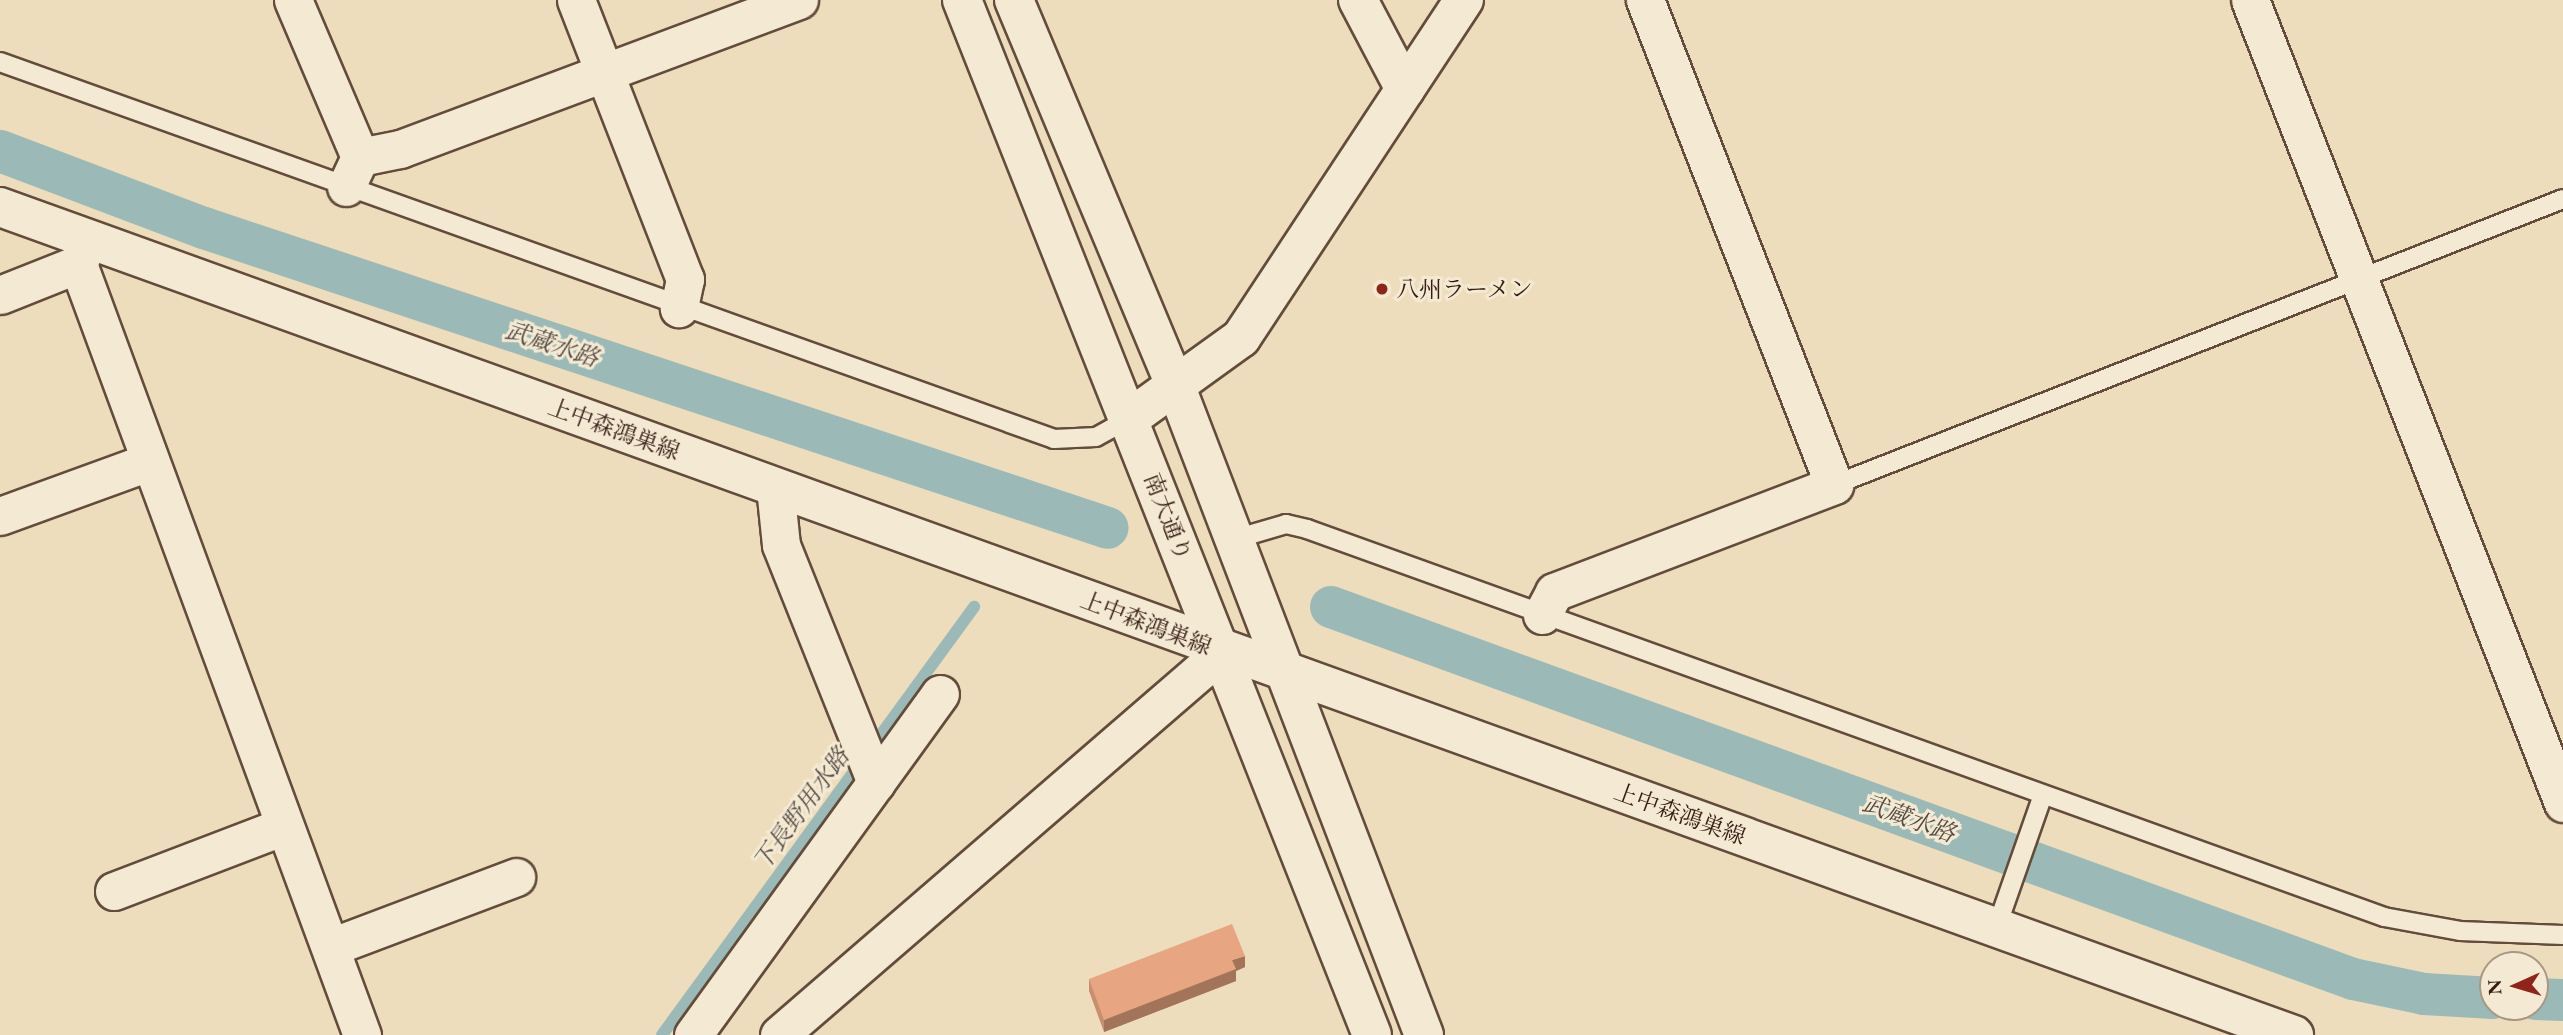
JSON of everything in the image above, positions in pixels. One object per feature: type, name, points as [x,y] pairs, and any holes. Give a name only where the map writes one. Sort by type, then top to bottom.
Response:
[{"type":"street","points":[[293,0],[353,172],[799,0]]},
{"type":"street","points":[[576,0],[685,279],[679,308]]},
{"type":"street","name":"南大通り","points":[[962,0],[1130,418],[1372,1035]]},
{"type":"street","points":[[1014,0],[1176,387],[1424,1035]]},
{"type":"street","points":[[1358,0],[1405,89]]},
{"type":"street","points":[[1130,418],[1241,338],[1464,0]]},
{"type":"street","points":[[1542,615],[1554,592],[1834,485],[1645,0]]},
{"type":"street","points":[[2250,0],[2563,803]]},
{"type":"street","name":"上中森鴻巣線","points":[[0,207],[83,251],[775,487],[1221,653],[1286,673],[2294,1035]]},
{"type":"street","points":[[0,295],[83,251],[148,462],[331,947],[353,1032]]},
{"type":"street","points":[[0,516],[148,462]]},
{"type":"street","points":[[775,487],[781,545],[869,767]]},
{"type":"street","points":[[782,1034],[1221,653]]},
{"type":"street","points":[[693,1035],[869,767],[940,694]]},
{"type":"street","points":[[114,891],[284,826]]},
{"type":"street","points":[[331,947],[516,877]]},
{"type":"lane","points":[[0,62],[353,172],[679,308],[1054,439],[1096,437],[1130,418]]},
{"type":"lane","points":[[1834,485],[2360,281],[2563,199]]},
{"type":"lane","points":[[1235,539],[1272,526],[1297,526],[2042,799],[2384,917],[2460,932],[2563,935]]},
{"type":"lane","points":[[1996,929],[2042,799]]},
{"type":"building","points":[[1232,924],[1245,956],[1232,960],[1236,969],[1104,1020],[1089,979]]},
{"type":"waterway","name":"武蔵水路","points":[[0,151],[204,228],[1108,528]]},
{"type":"waterway","name":"下長野用水路","points":[[662,1035],[974,607]]},
{"type":"waterway","name":"武蔵水路","points":[[1331,607],[2353,979],[2424,994],[2479,997]]},
{"type":"waterway","name":"武蔵水路","points":[[2549,1000],[2563,1000]]},
{"type":"place","name":"八州ラーメン","points":[[1382,289]]}]
